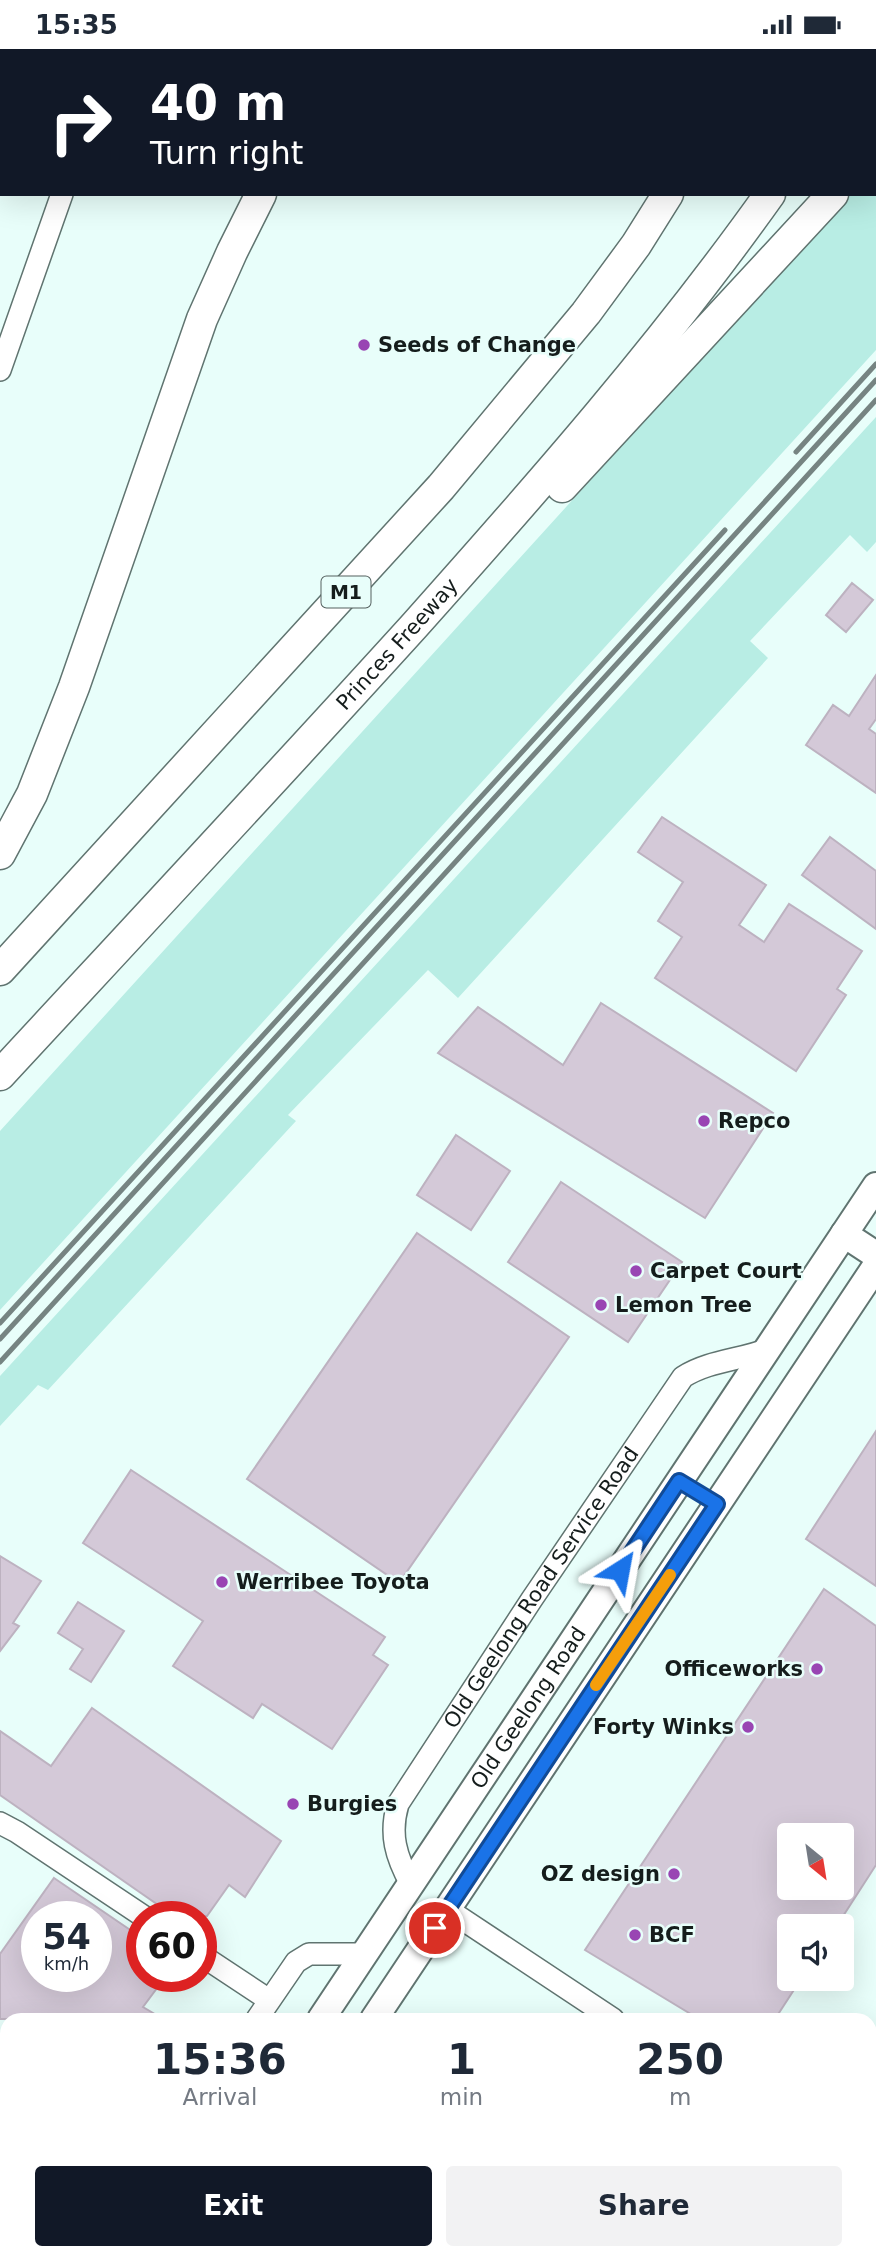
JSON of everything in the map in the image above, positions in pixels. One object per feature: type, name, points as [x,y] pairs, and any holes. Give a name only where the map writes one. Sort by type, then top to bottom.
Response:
[{"type":"highway","points":[[0,854],[32,794],[74,687],[202,319],[260,196]]},
{"type":"highway","name":"M1","points":[[0,970],[442,487],[586,313],[636,245],[667,196]]},
{"type":"highway","name":"Princes Freeway","points":[[0,1075],[353,694],[483,548],[632,376],[717,270],[769,196]]},
{"type":"highway","points":[[353,694],[597,450],[819,205]]},
{"type":"main road","name":"Old Geelong Road","points":[[325,2013],[876,1186]]},
{"type":"main road","points":[[844,1234],[876,1255]]},
{"type":"main road","name":"Old Geelong Road","points":[[378,2013],[876,1266]]},
{"type":"main road","points":[[679,1481],[717,1504]]},
{"type":"main road","points":[[411,1884],[447,1909]]},
{"type":"street","points":[[0,370],[4,343],[61,196]]},
{"type":"street","name":"Old Geelong Road Service Road","points":[[411,1884],[395,1848],[394,1819],[398,1804],[532,1599],[683,1377],[695,1369],[743,1359],[766,1350]]},
{"type":"street","points":[[0,1823],[126,1904]]},
{"type":"street","points":[[447,1909],[604,2013]]},
{"type":"street","points":[[261,2013],[296,1962],[309,1954],[363,1954]]},
{"type":"street","points":[[217,1965],[270,2000]]},
{"type":"green space","points":[[848,196],[876,196],[876,350],[0,1310],[0,1131]]},
{"type":"green space","points":[[876,417],[876,542],[867,552],[850,535],[750,641],[768,658],[458,998],[428,970],[288,1115],[296,1121],[48,1390],[38,1385],[0,1426],[0,1376]]},
{"type":"building","points":[[852,583],[873,600],[846,632],[826,615]]},
{"type":"building","points":[[876,675],[876,719],[869,729],[876,734],[876,793],[806,745],[833,705],[849,716]]},
{"type":"building","points":[[662,817],[766,885],[739,925],[764,942],[789,904],[862,951],[837,989],[846,995],[796,1071],[655,978],[682,937],[658,921],[683,882],[638,852]]},
{"type":"building","points":[[830,837],[876,871],[876,929],[802,875]]},
{"type":"building","points":[[601,1003],[773,1113],[705,1218],[438,1053],[478,1007],[563,1065]]},
{"type":"building","points":[[456,1135],[510,1171],[471,1230],[417,1195]]},
{"type":"building","points":[[561,1182],[682,1262],[628,1342],[508,1262]]},
{"type":"building","points":[[417,1233],[569,1337],[399,1583],[247,1479]]},
{"type":"building","points":[[876,1431],[876,1586],[806,1539]]},
{"type":"building","name":"Werribee Toyota","points":[[131,1470],[385,1637],[373,1655],[388,1665],[332,1749],[262,1704],[253,1718],[173,1666],[203,1621],[83,1543]]},
{"type":"building","points":[[0,1556],[41,1581],[13,1623],[19,1626],[0,1651]]},
{"type":"building","points":[[824,1589],[876,1626],[876,1865],[854,1899],[854,1823],[777,1823],[777,1901],[853,1901],[844,1914],[777,1914],[777,1991],[793,1991],[779,2013],[689,2013],[585,1950]]},
{"type":"building","points":[[78,1602],[124,1631],[91,1682],[70,1669],[83,1649],[58,1633]]},
{"type":"building","points":[[92,1708],[281,1841],[245,1897],[229,1885],[217,1902],[152,1901],[0,1795],[0,1731],[51,1766]]},
{"type":"building","points":[[54,1878],[88,1901],[38,1901]]},
{"type":"building","points":[[112,1918],[126,1927],[126,1992],[154,1992],[143,2007],[153,2013],[0,2013],[0,1954],[21,1924],[21,1992],[112,1992]]},
{"type":"railway","points":[[796,452],[876,364]]},
{"type":"railway","points":[[0,1339],[876,380]]},
{"type":"railway","points":[[0,1362],[876,400]]},
{"type":"railway","points":[[0,1323],[725,530]]},
{"type":"slow traffic","points":[[596,1685],[670,1575]]},
{"type":"place","name":"Seeds of Change","points":[[364,345]]},
{"type":"place","name":"Repco","points":[[704,1121]]},
{"type":"place","name":"Carpet Court","points":[[636,1271]]},
{"type":"place","name":"Lemon Tree","points":[[601,1305]]},
{"type":"place","name":"Werribee Toyota","points":[[222,1582]]},
{"type":"place","name":"Officeworks","points":[[817,1669]]},
{"type":"place","name":"Forty Winks","points":[[748,1727]]},
{"type":"place","name":"Burgies","points":[[293,1804]]},
{"type":"place","name":"OZ design","points":[[674,1874]]},
{"type":"place","name":"BCF","points":[[635,1935]]},
{"type":"route","points":[[435,1928],[717,1504],[679,1481],[620,1570]]}]
